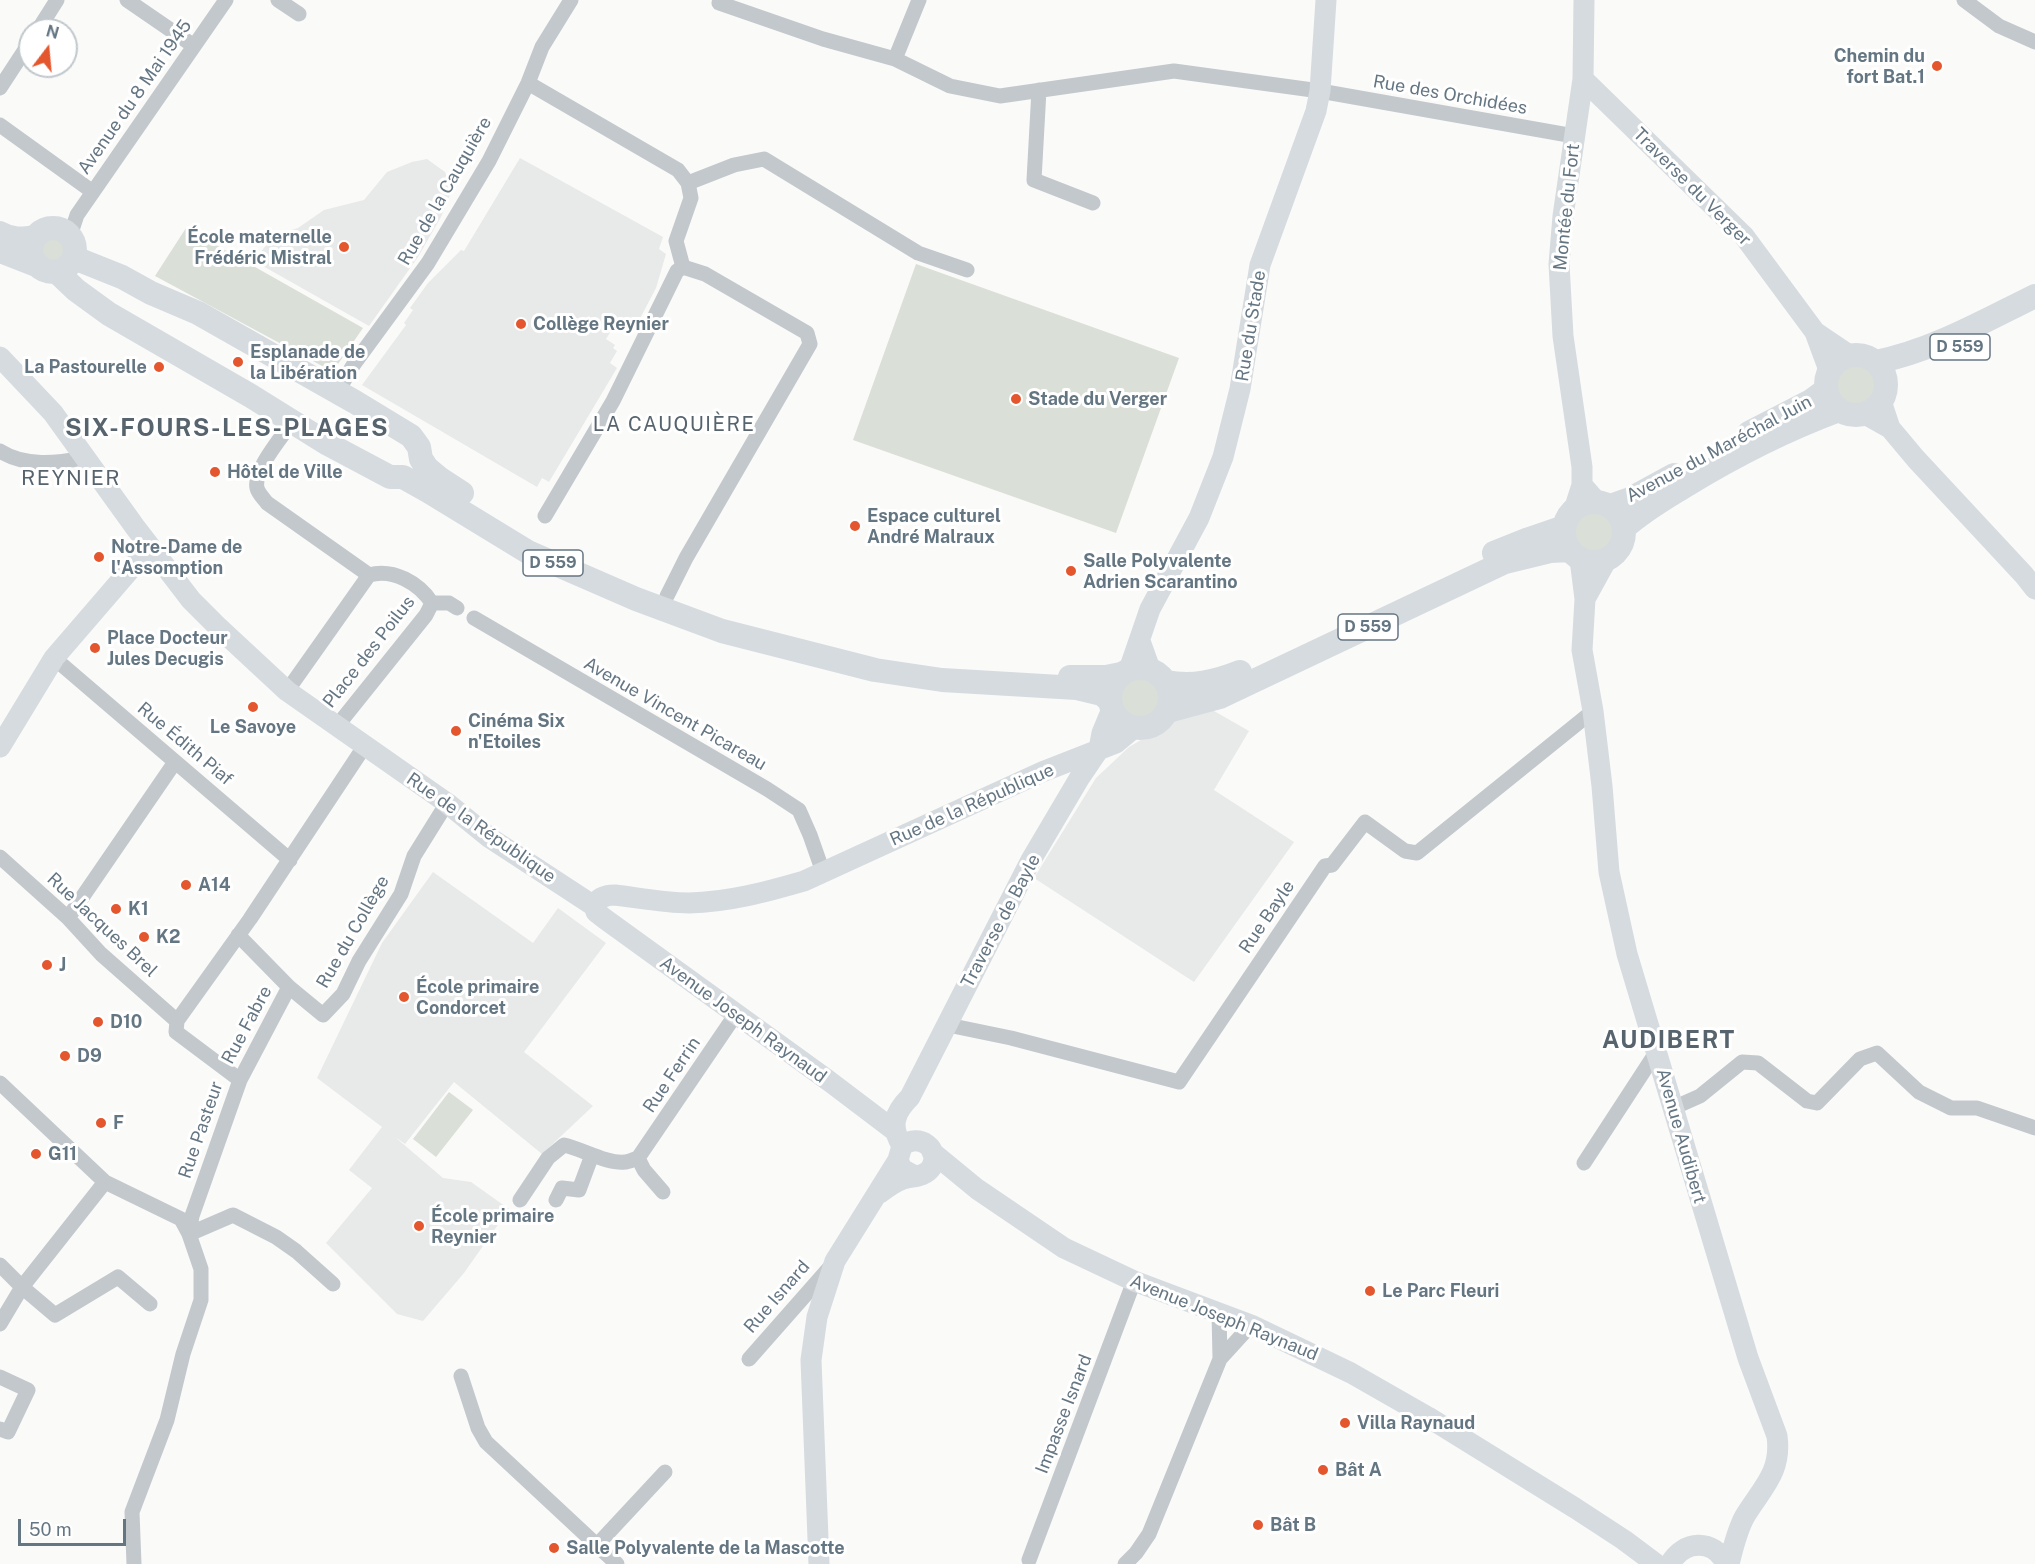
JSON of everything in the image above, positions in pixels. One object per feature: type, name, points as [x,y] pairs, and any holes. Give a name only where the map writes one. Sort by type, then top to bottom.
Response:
[{"type":"main road","points":[[0,233],[9,238],[22,239],[35,237],[45,230],[70,234],[68,266],[47,269],[35,261],[31,249],[35,237]]},
{"type":"main road","name":"D 559","points":[[70,234],[82,261],[122,277],[150,293],[198,312],[411,436],[419,447],[421,459],[426,468],[439,478],[532,537],[589,564],[742,624],[875,659],[977,673],[1090,677],[1142,674]]},
{"type":"main road","name":"D 559","points":[[0,251],[47,269],[109,314],[251,396],[328,444],[390,477],[403,477],[528,552],[636,599],[722,631],[875,670],[942,680],[1077,688],[1102,694],[1111,705]]},
{"type":"main road","points":[[1876,363],[1898,358],[1938,342],[2035,296]]},
{"type":"main road","name":"D 559","points":[[1877,400],[1904,374],[2035,311]]},
{"type":"main road","points":[[1858,355],[1868,357],[1876,363],[1881,369],[1877,400],[1856,415],[1831,390],[1837,360],[1858,355]]},
{"type":"main road","name":"Avenue du Maréchal Juin","points":[[1142,674],[1190,685],[1221,680],[1255,666],[1528,538],[1585,499],[1630,499],[1831,390]]},
{"type":"main road","name":"Avenue du Maréchal Juin","points":[[1624,528],[1638,516],[1703,475],[1756,446],[1831,390]]},
{"type":"main road","points":[[403,477],[414,471],[421,459]]},
{"type":"main road","points":[[1585,499],[1620,515],[1624,528],[1621,547],[1607,559],[1593,562],[1575,554],[1565,543],[1585,499]]},
{"type":"main road","name":"D 559","points":[[1168,711],[1220,697],[1505,562],[1550,551],[1575,554]]},
{"type":"main road","points":[[1142,674],[1170,691],[1171,701],[1168,711],[1156,724],[1134,728],[1122,722],[1111,705],[1113,686],[1142,674]]},
{"type":"street","points":[[46,18],[57,0]]},
{"type":"street","points":[[127,0],[194,46]]},
{"type":"street","name":"Avenue du 8 Mai 1945","points":[[70,234],[93,192],[226,0]]},
{"type":"street","points":[[278,0],[300,15]]},
{"type":"street","name":"Rue de la Cauquière","points":[[337,392],[354,364],[428,263],[489,161],[528,83],[542,47],[571,0]]},
{"type":"street","points":[[895,59],[919,0]]},
{"type":"street","name":"Rue du Stade","points":[[1142,674],[1140,641],[1150,609],[1199,518],[1223,457],[1240,389],[1260,265],[1317,111],[1326,0]]},
{"type":"street","name":"Montée du Fort","points":[[1584,0],[1583,79],[1563,216],[1559,264],[1563,336],[1585,499]]},
{"type":"street","points":[[1964,0],[1999,26],[2035,42]]},
{"type":"street","name":"Rue des Orchidées","points":[[719,3],[823,39],[895,59],[950,86],[1000,96],[1174,71],[1320,92],[1574,136]]},
{"type":"street","points":[[0,88],[18,60]]},
{"type":"street","name":"Traverse du Verger","points":[[1583,79],[1743,236],[1815,332],[1849,356]]},
{"type":"street","points":[[528,83],[678,170],[688,183],[691,198],[676,241],[683,267]]},
{"type":"street","points":[[1039,90],[1034,180],[1093,203]]},
{"type":"street","points":[[0,126],[93,192]]},
{"type":"street","points":[[688,183],[734,165],[764,159],[918,253],[967,270]]},
{"type":"street","points":[[545,516],[613,401],[676,271],[683,267],[705,274],[807,333],[810,344],[677,574],[667,596]]},
{"type":"street","name":"Traverse du Verger","points":[[1815,332],[1831,390]]},
{"type":"street","name":"Rue de la République","points":[[0,357],[53,413],[153,550],[210,620],[287,691],[447,803],[490,838],[594,906],[604,896],[615,895],[688,903],[727,900],[804,881],[1042,772],[1099,749]]},
{"type":"street","points":[[1877,400],[1890,428],[1916,459],[2032,580]]},
{"type":"street","points":[[292,423],[260,468],[257,489],[267,503],[369,575]]},
{"type":"street","points":[[0,451],[27,461],[43,463],[84,458]]},
{"type":"street","points":[[0,747],[54,658],[141,557],[153,550]]},
{"type":"street","name":"Avenue Audibert","points":[[1575,554],[1585,599],[1582,650],[1593,711],[1609,872],[1627,954],[1703,1214],[1748,1358],[1777,1436],[1778,1446],[1774,1469],[1768,1484],[1745,1516],[1727,1564]]},
{"type":"street","name":"Avenue Audibert","points":[[1585,599],[1607,559]]},
{"type":"street","points":[[287,691],[369,575],[393,574],[425,592],[432,603],[453,605]]},
{"type":"street","name":"Place des Poilus","points":[[337,726],[426,615],[432,603]]},
{"type":"street","name":"Avenue Vincent Picareau","points":[[474,618],[767,789],[798,810],[823,872]]},
{"type":"street","name":"Rue Édith Piaf","points":[[54,658],[290,860]]},
{"type":"street","name":"Traverse de Bayle","points":[[913,1154],[910,1097],[1031,860],[1099,749],[1111,705]]},
{"type":"street","name":"Rue Bayle","points":[[948,1025],[1011,1038],[1179,1082],[1325,867],[1332,865],[1365,822],[1405,851],[1417,853],[1593,711]]},
{"type":"street","name":"Traverse de Bayle","points":[[1099,749],[1116,743],[1134,728]]},
{"type":"street","points":[[177,1021],[290,860],[364,747]]},
{"type":"street","points":[[68,918],[175,762]]},
{"type":"street","name":"Rue du Collège","points":[[323,1015],[343,994],[359,961],[401,894],[414,856],[447,803]]},
{"type":"street","name":"Rue Jacques Brel","points":[[0,857],[68,918],[101,954],[177,1021]]},
{"type":"street","name":"Avenue Joseph Raynaud","points":[[594,906],[596,912],[605,919],[736,1014],[913,1154],[977,1190],[1064,1248],[1134,1281],[1251,1325],[1351,1373],[1428,1417],[1624,1540],[1656,1564]]},
{"type":"street","name":"Rue Fabre","points":[[238,935],[289,987],[323,1015]]},
{"type":"street","name":"Rue Fabre","points":[[240,1080],[289,987]]},
{"type":"street","name":"Rue Ferrin","points":[[638,1158],[736,1014]]},
{"type":"street","name":"Rue Pasteur","points":[[177,1021],[176,1032],[240,1080],[192,1216],[189,1234]]},
{"type":"street","points":[[1584,1163],[1657,1051]]},
{"type":"street","points":[[1673,1108],[1700,1096],[1742,1062],[1758,1064],[1807,1101],[1817,1103],[1860,1059],[1877,1053],[1919,1092],[1951,1108],[1977,1108],[2035,1128]]},
{"type":"street","points":[[0,1083],[105,1182],[181,1219],[189,1234],[201,1269],[201,1300],[183,1354],[167,1420],[132,1512],[134,1564]]},
{"type":"street","points":[[520,1200],[548,1158],[564,1145],[624,1163],[638,1158],[644,1170],[663,1192]]},
{"type":"street","points":[[819,1564],[811,1360],[817,1317],[835,1261],[875,1197],[901,1180],[913,1154]]},
{"type":"street","points":[[556,1200],[562,1188],[579,1190],[592,1155]]},
{"type":"street","points":[[0,1324],[22,1287],[105,1182]]},
{"type":"street","points":[[189,1234],[233,1215],[276,1237],[296,1251],[333,1284]]},
{"type":"street","name":"Rue Isnard","points":[[749,1359],[835,1261]]},
{"type":"street","points":[[0,1265],[56,1315],[118,1277],[150,1304]]},
{"type":"street","name":"Impasse Isnard","points":[[1029,1560],[1134,1281]]},
{"type":"street","points":[[1219,1312],[1220,1359]]},
{"type":"street","points":[[1125,1564],[1149,1534],[1220,1359],[1251,1325]]},
{"type":"street","points":[[461,1376],[478,1428],[486,1442],[617,1564]]},
{"type":"street","points":[[0,1377],[28,1390],[8,1432],[0,1428]]},
{"type":"street","points":[[597,1545],[665,1472]]},
{"type":"street","name":"Avenue Audibert","points":[[1704,1546],[1745,1516]]},
{"type":"street","name":"Avenue Joseph Raynaud","points":[[1624,1540],[1658,1547],[1677,1557],[1690,1546],[1704,1546]]},
{"type":"street","points":[[1704,1546],[1719,1554],[1727,1564]]},
{"type":"shaded area","name":"Collège Reynier","points":[[520,158],[663,237],[659,249],[666,254],[656,288],[633,332],[615,325],[606,339],[615,345],[613,348],[617,351],[610,363],[617,368],[549,482],[542,478],[537,487],[362,385],[406,325],[404,323],[413,310],[410,308],[428,283],[461,250],[464,251]]},
{"type":"shaded area","name":"École maternelle Frédéric Mistral","points":[[427,159],[445,172],[452,190],[441,217],[418,257],[369,326],[254,261],[273,236],[298,228],[324,210],[364,200],[387,172]]},
{"type":"shaded area","points":[[52,228],[66,234],[73,245],[72,258],[62,270],[32,256],[31,249],[40,233]]},
{"type":"shaded area","points":[[186,228],[363,328],[338,364],[324,367],[155,276]]},
{"type":"shaded area","name":"Stade du Verger","points":[[916,264],[1179,358],[1116,533],[853,440]]},
{"type":"shaded area","points":[[1858,355],[1878,367],[1882,372],[1885,386],[1881,401],[1862,412],[1852,414],[1832,405],[1829,370],[1842,359]]},
{"type":"shaded area","points":[[1580,504],[1615,510],[1620,519],[1623,537],[1620,546],[1609,559],[1590,562],[1570,550],[1566,524],[1570,515]]},
{"type":"shaded area","points":[[1150,669],[1170,691],[1170,703],[1163,717],[1157,722],[1145,728],[1138,728],[1117,717],[1113,686],[1121,674]]},
{"type":"shaded area","points":[[1194,709],[1214,711],[1249,731],[1214,790],[1294,842],[1194,982],[1034,878],[1096,778],[1129,747]]},
{"type":"shaded area","points":[[433,872],[533,943],[558,908],[606,943],[524,1052],[593,1106],[542,1154],[454,1082],[405,1144],[395,1137],[443,1178],[471,1182],[509,1209],[464,1273],[423,1321],[397,1314],[326,1243],[372,1188],[349,1170],[382,1127],[317,1078],[382,943]]},
{"type":"shaded area","points":[[449,1092],[473,1110],[436,1157],[413,1139]]},
{"type":"place","name":"Chemin du fort Bat.1","points":[[1937,66]]},
{"type":"place","name":"École maternelle Frédéric Mistral","points":[[344,247]]},
{"type":"place","name":"Collège Reynier","points":[[521,324]]},
{"type":"place","name":"Esplanade de la Libération","points":[[238,362]]},
{"type":"place","name":"La Pastourelle","points":[[159,367]]},
{"type":"place","name":"Stade du Verger","points":[[1016,399]]},
{"type":"place","name":"Hôtel de Ville","points":[[215,472]]},
{"type":"place","name":"Espace culturel André Malraux","points":[[855,526]]},
{"type":"place","name":"Notre-Dame de l'Assomption","points":[[99,557]]},
{"type":"place","name":"Salle Polyvalente Adrien Scarantino","points":[[1071,571]]},
{"type":"place","name":"Place Docteur Jules Decugis","points":[[95,648]]},
{"type":"place","name":"Le Savoye","points":[[253,707]]},
{"type":"place","name":"Cinéma Six n'Etoiles","points":[[456,731]]},
{"type":"place","name":"A14","points":[[186,885]]},
{"type":"place","name":"K1","points":[[116,909]]},
{"type":"place","name":"K2","points":[[144,937]]},
{"type":"place","name":"J","points":[[47,965]]},
{"type":"place","name":"École primaire Condorcet","points":[[404,997]]},
{"type":"place","name":"D10","points":[[98,1022]]},
{"type":"place","name":"D9","points":[[65,1056]]},
{"type":"place","name":"F","points":[[101,1123]]},
{"type":"place","name":"G11","points":[[36,1154]]},
{"type":"place","name":"École primaire Reynier","points":[[419,1226]]},
{"type":"place","name":"Le Parc Fleuri","points":[[1370,1291]]},
{"type":"place","name":"Villa Raynaud","points":[[1345,1423]]},
{"type":"place","name":"Bât A","points":[[1323,1470]]},
{"type":"place","name":"Bât B","points":[[1258,1525]]},
{"type":"place","name":"Salle Polyvalente de la Mascotte","points":[[554,1548]]},
{"type":"district","name":"LA CAUQUIÈRE","points":[[674,425]]},
{"type":"district","name":"SIX-FOURS-LES-PLAGES","points":[[227,429]]},
{"type":"district","name":"REYNIER","points":[[71,479]]},
{"type":"district","name":"AUDIBERT","points":[[1669,1041]]}]
